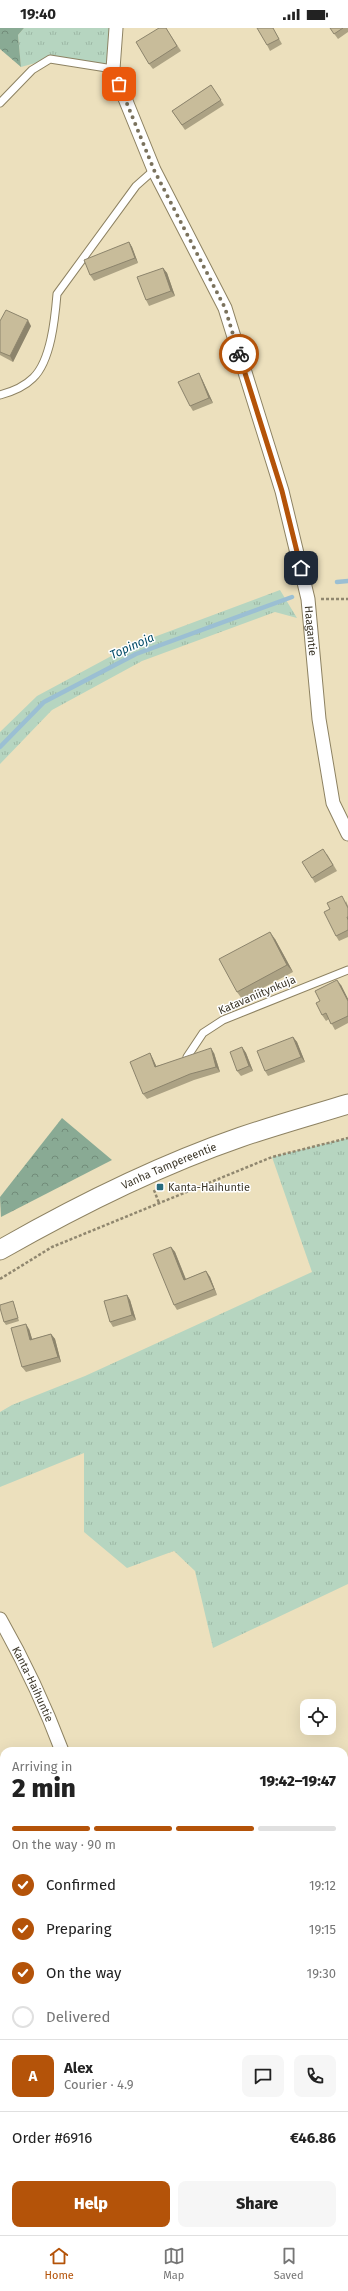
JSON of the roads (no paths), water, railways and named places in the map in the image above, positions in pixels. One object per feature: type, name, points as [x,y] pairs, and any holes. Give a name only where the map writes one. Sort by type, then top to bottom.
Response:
[{"type":"main road","name":"Vanha Tampereentie","points":[[0,1250],[72,1209],[154,1171],[241,1137],[348,1104]]},
{"type":"street","name":"Haagantie","points":[[116,28],[113,69],[154,170],[225,308],[282,491],[308,599],[319,719],[333,803],[348,834]]},
{"type":"street","name":"Kanta-Haihuntie","points":[[0,1619],[16,1646],[53,1725],[61,1747]]},
{"type":"lane","points":[[0,103],[32,70],[50,59],[113,69]]},
{"type":"lane","points":[[0,395],[12,392],[33,378],[46,355],[56,313],[57,294],[136,186],[154,170]]},
{"type":"lane","name":"Katavaniitynkuja","points":[[187,1056],[204,1033],[223,1020],[348,970]]},
{"type":"waterway","name":"Topinoja","points":[[337,582],[348,581]]},
{"type":"waterway","name":"Topinoja","points":[[0,747],[44,702],[136,654],[292,597]]},
{"type":"place","name":"Kanta-Haihuntie","points":[[160,1187]]}]
